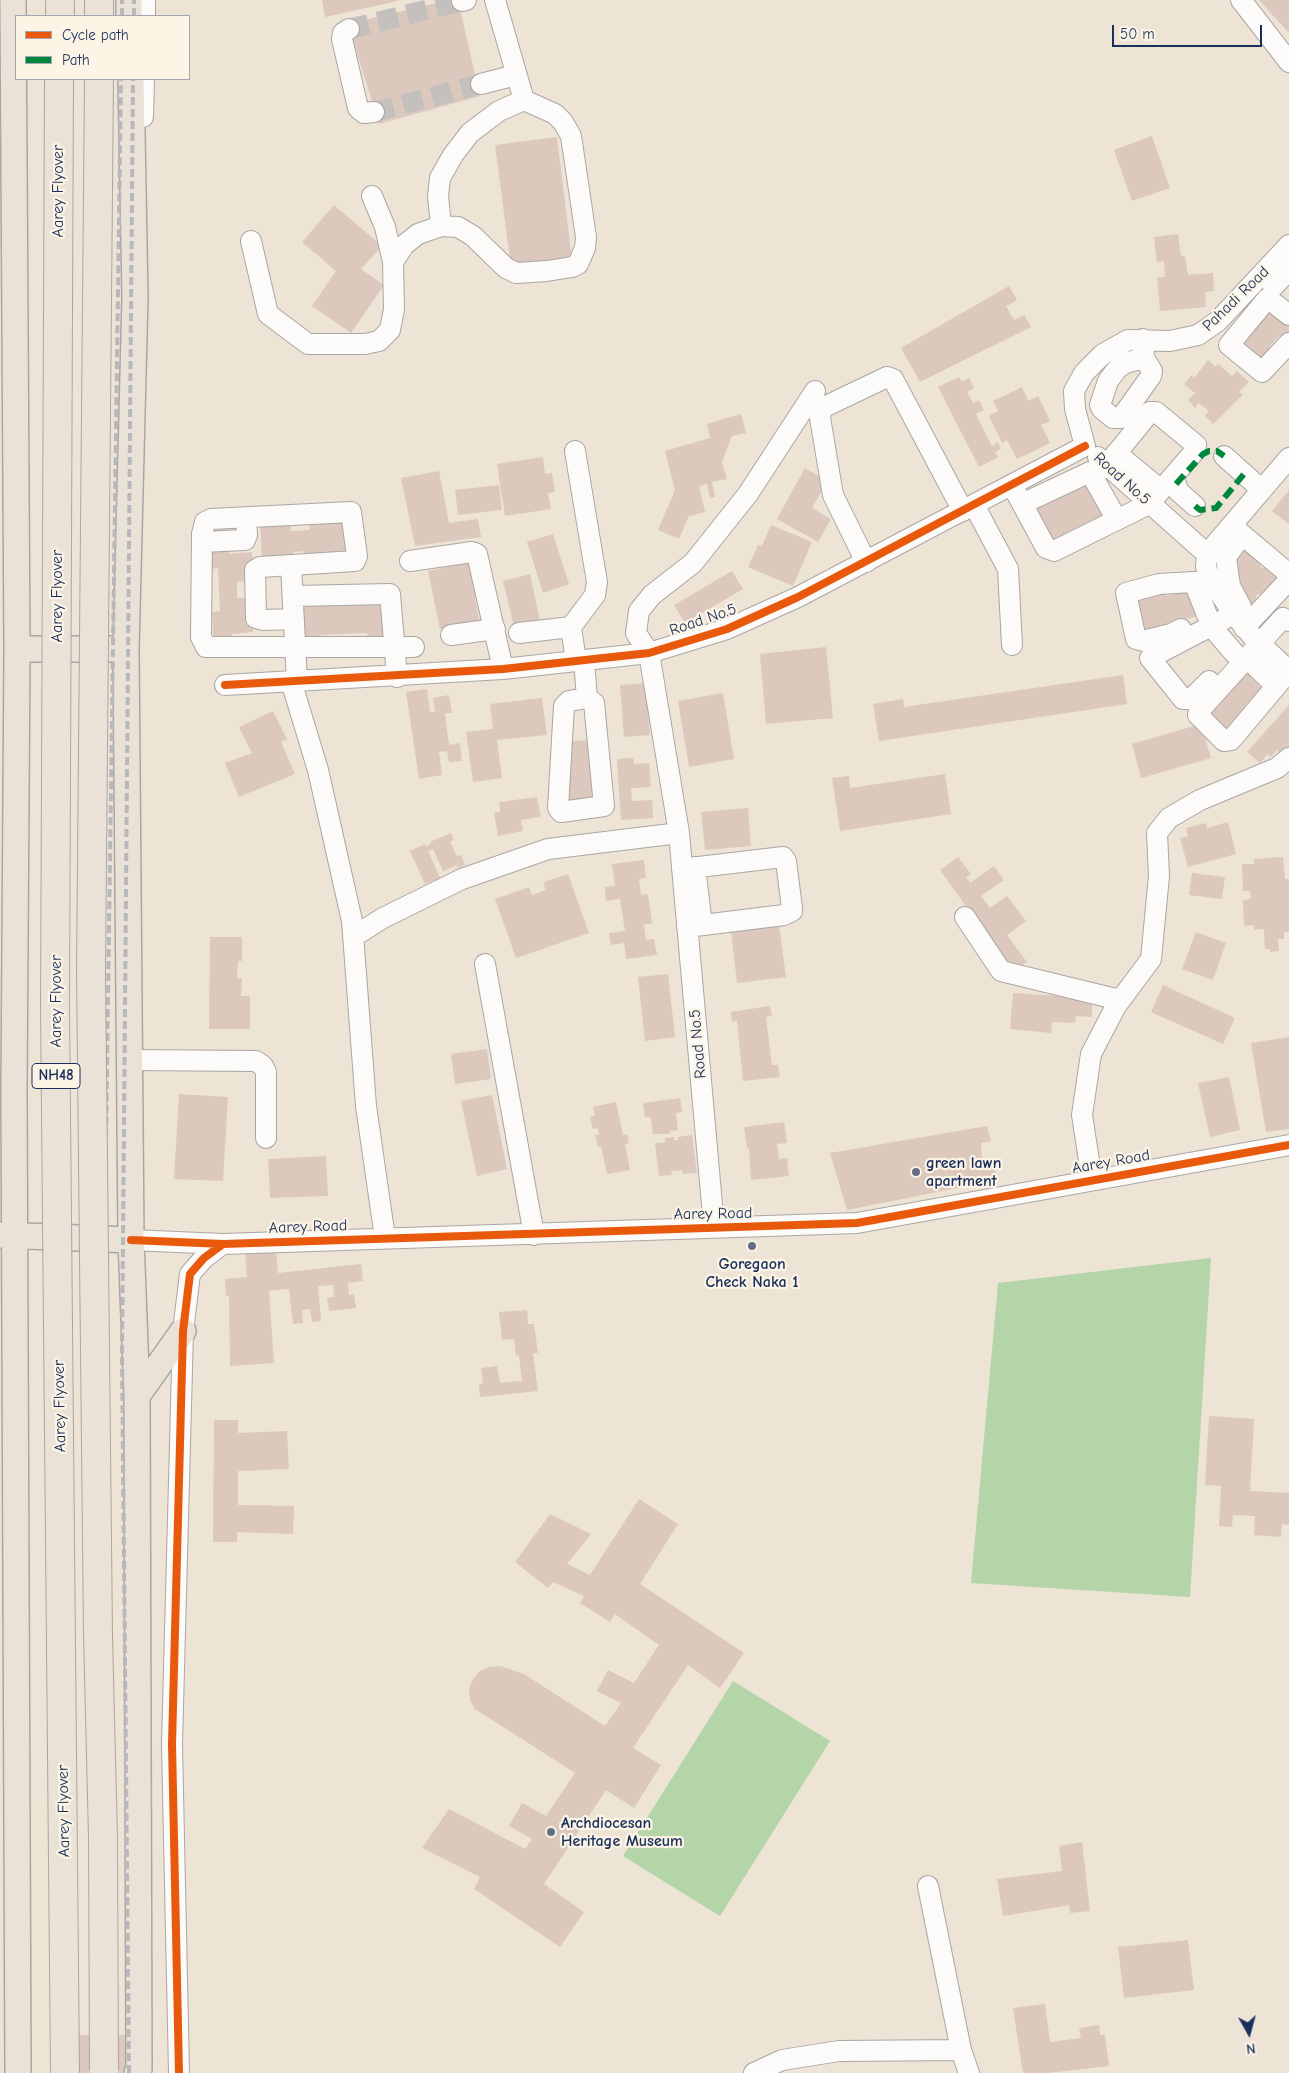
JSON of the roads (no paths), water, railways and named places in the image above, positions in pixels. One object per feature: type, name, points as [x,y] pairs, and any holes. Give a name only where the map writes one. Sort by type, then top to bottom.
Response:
[{"type":"highway","points":[[60,0],[60,15]]},
{"type":"highway","points":[[99,0],[99,15]]},
{"type":"highway","name":"Aarey Flyover","points":[[59,80],[55,1006],[65,2073]]},
{"type":"highway","name":"NH48","points":[[99,80],[91,971],[98,1636],[103,1837],[104,2072]]},
{"type":"main road","points":[[13,0],[17,649],[7,1234],[18,2073]]},
{"type":"main road","points":[[129,0],[130,15]]},
{"type":"main road","points":[[131,80],[135,297],[126,649],[131,1240],[137,1396],[140,2069],[137,2073]]},
{"type":"main road","points":[[17,649],[126,649]]},
{"type":"main road","points":[[7,1234],[131,1240]]},
{"type":"main road","points":[[137,1396],[183,1331]]},
{"type":"street","points":[[145,0],[145,15]]},
{"type":"street","points":[[392,262],[404,245],[418,234],[441,226],[458,227],[473,236],[506,268],[516,273],[572,267],[578,264],[585,248],[586,237],[571,136],[563,122],[555,114],[520,86],[495,0]]},
{"type":"street","points":[[1241,0],[1289,62]]},
{"type":"street","points":[[349,29],[343,32],[342,39],[358,108],[364,113],[374,112]]},
{"type":"street","points":[[133,186],[143,157],[144,80]]},
{"type":"street","points":[[481,84],[520,86]]},
{"type":"street","points":[[441,226],[438,196],[440,178],[470,133],[499,112],[520,86]]},
{"type":"street","points":[[252,241],[268,314],[308,344],[365,344],[379,341],[390,330],[394,309],[392,262],[385,227],[372,196]]},
{"type":"street","name":"Pahadi Road","points":[[1085,446],[1075,409],[1074,391],[1084,373],[1103,354],[1128,340],[1143,348],[1158,341],[1198,336],[1218,321],[1242,295],[1267,281],[1289,245]]},
{"type":"street","points":[[1289,270],[1267,281],[1289,302]]},
{"type":"street","points":[[1242,295],[1259,308]]},
{"type":"street","points":[[1289,315],[1268,299],[1236,336],[1230,346],[1262,372],[1265,371],[1289,343]]},
{"type":"street","points":[[1218,321],[1236,336]]},
{"type":"street","points":[[866,562],[833,495],[820,418],[822,408],[887,377],[892,379],[968,508],[1008,568],[1012,645]]},
{"type":"street","name":"Road No.5","points":[[714,1227],[695,926],[688,868],[679,833],[649,653],[636,633],[639,612],[652,595],[693,563],[748,494],[815,391]]},
{"type":"street","points":[[1022,504],[1105,464],[1148,414],[1153,411],[1196,445],[1173,496],[1166,518]]},
{"type":"street","name":"Road No.5","points":[[224,685],[397,677],[503,669],[649,653],[727,629],[798,597],[1085,446],[1105,464],[1173,496],[1166,518],[1207,554]]},
{"type":"street","points":[[519,633],[571,627],[595,595],[597,582],[575,450]]},
{"type":"street","points":[[1224,456],[1262,490]]},
{"type":"street","points":[[1237,530],[1207,554],[1206,567],[1233,624],[1285,676],[1231,740],[1224,741],[1200,720],[1198,715],[1233,624],[1244,611],[1234,597],[1227,569],[1228,553],[1237,530],[1262,490],[1289,458]]},
{"type":"street","points":[[1105,464],[1117,520]]},
{"type":"street","points":[[1012,485],[1046,548],[1051,552],[1117,520],[1173,496]]},
{"type":"street","points":[[294,619],[258,619],[255,614],[255,570],[260,567],[355,561],[357,556],[351,512],[211,519],[205,522],[202,528],[201,637],[203,644],[212,648],[404,647]]},
{"type":"street","points":[[1237,530],[1289,574]]},
{"type":"street","points":[[410,561],[472,552],[477,554],[496,629],[503,669]]},
{"type":"street","points":[[291,566],[296,647],[294,681],[318,770],[352,921],[366,1106],[385,1238]]},
{"type":"street","points":[[1233,624],[1289,580]]},
{"type":"street","points":[[293,596],[390,594],[404,647],[397,677]]},
{"type":"street","points":[[1233,624],[1281,620],[1283,618],[1289,622]]},
{"type":"street","points":[[571,627],[580,660],[587,698]]},
{"type":"street","points":[[451,635],[496,629]]},
{"type":"street","points":[[587,698],[594,703],[604,804],[603,808],[562,812],[558,808],[564,706],[569,700],[587,698]]},
{"type":"street","points":[[1092,1180],[1082,1115],[1091,1054],[1120,1000],[1151,959],[1159,876],[1157,833],[1169,818],[1200,800],[1277,768],[1289,758]]},
{"type":"street","points":[[597,809],[600,841]]},
{"type":"street","points":[[354,937],[383,918],[462,879],[548,849],[600,841],[679,833]]},
{"type":"street","points":[[688,868],[783,857],[786,862],[792,908],[792,911],[784,915],[695,926]]},
{"type":"street","points":[[965,916],[1001,971],[1120,1000]]},
{"type":"street","points":[[485,964],[534,1235]]},
{"type":"street","points":[[129,1060],[256,1062],[263,1066],[266,1072],[266,1138]]},
{"type":"street","name":"Aarey Road","points":[[131,1240],[223,1244],[857,1223],[1289,1145]]},
{"type":"street","points":[[179,2073],[172,1744],[183,1331],[190,1274],[204,1258],[223,1244]]},
{"type":"street","points":[[928,1886],[961,2050],[969,2073]]},
{"type":"street","points":[[754,2073],[782,2060],[839,2051],[961,2050]]},
{"type":"tunnel","points":[[349,29],[462,1]]},
{"type":"tunnel","points":[[374,112],[481,84]]},
{"type":"railway","points":[[122,0],[122,15]]},
{"type":"railway","points":[[134,0],[134,15]]},
{"type":"railway","points":[[112,2073],[103,1356],[121,80]]},
{"type":"railway","points":[[129,2073],[122,1356],[133,80]]},
{"type":"place","name":"green lawn apartment","points":[[916,1172]]},
{"type":"place","name":"Goregaon Check Naka 1","points":[[752,1246]]},
{"type":"place","name":"Archdiocesan Heritage Museum","points":[[551,1832]]}]
